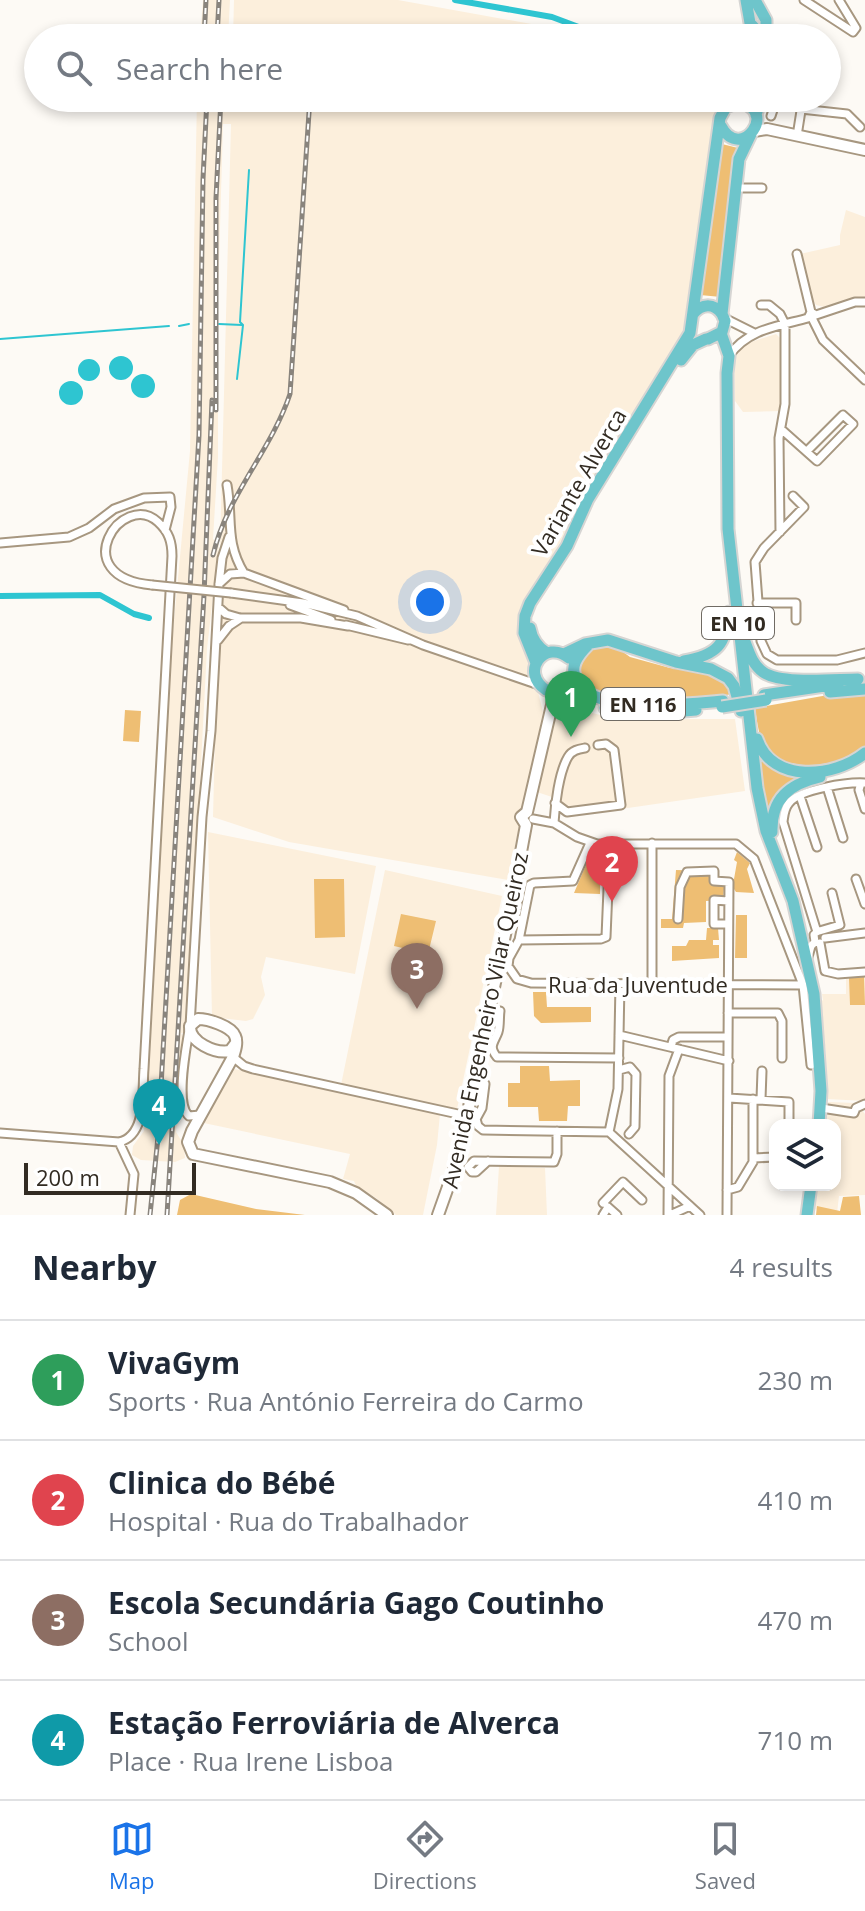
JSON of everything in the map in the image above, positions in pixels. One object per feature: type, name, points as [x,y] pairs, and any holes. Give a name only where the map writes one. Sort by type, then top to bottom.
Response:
[{"type":"main road","points":[[746,0],[751,24]]},
{"type":"main road","points":[[755,0],[766,24]]},
{"type":"main road","points":[[724,112],[720,122],[724,133],[731,138],[743,138],[754,125]]},
{"type":"main road","points":[[751,112],[754,125]]},
{"type":"main road","name":"EN 10","points":[[757,112],[741,151],[723,316],[722,332],[729,356],[728,529],[759,828],[799,931]]},
{"type":"main road","name":"Variante Alverca","points":[[551,689],[535,667],[524,633],[525,616],[530,603],[567,546],[588,499],[688,337],[720,122]]},
{"type":"main road","points":[[754,125],[865,150]]},
{"type":"main road","points":[[692,320],[698,308],[710,306],[723,316]]},
{"type":"main road","name":"EN 10","points":[[692,320],[696,335],[707,339],[721,351],[727,373]]},
{"type":"main road","points":[[707,339],[722,332]]},
{"type":"main road","name":"Variante Alverca","points":[[547,653],[540,649],[530,631],[536,607],[572,549],[594,503],[684,355],[693,345],[707,339]]},
{"type":"main road","name":"EN 10","points":[[727,398],[722,499],[729,612],[766,831],[793,901],[814,994],[820,1119]]},
{"type":"main road","points":[[676,662],[703,658],[720,646],[727,630],[729,612]]},
{"type":"main road","points":[[738,622],[752,662],[764,674],[778,678],[863,681]]},
{"type":"main road","points":[[535,667],[547,653],[564,654],[599,640],[617,641],[676,662],[711,669],[728,678],[738,694],[760,749],[773,764],[790,771],[809,772],[842,766],[865,753]]},
{"type":"main road","points":[[574,671],[578,655],[590,643]]},
{"type":"main road","name":"EN 116","points":[[564,654],[588,694],[611,702],[722,704]]},
{"type":"main road","name":"EN 116","points":[[551,689],[574,671]]},
{"type":"main road","name":"EN 116","points":[[551,689],[606,708],[661,713],[863,681]]},
{"type":"main road","name":"Avenida Engenheiro Vilar Queiroz","points":[[438,1215],[454,1170],[467,1116],[529,819],[551,689]]},
{"type":"main road","points":[[772,845],[771,820],[778,799],[791,786],[843,771],[865,760]]},
{"type":"main road","points":[[233,1057],[194,1039],[190,1027],[196,1020],[203,1019],[232,1031],[236,1043],[233,1057],[188,1142],[193,1154],[330,1182],[356,1193],[387,1215]]},
{"type":"main road","points":[[220,1051],[230,1051],[236,1043]]},
{"type":"main road","points":[[807,1215],[810,1191]]},
{"type":"street","points":[[804,0],[840,24]]},
{"type":"street","points":[[839,0],[855,30],[850,31],[841,25]]},
{"type":"street","points":[[771,116],[772,112]]},
{"type":"street","points":[[797,136],[801,112]]},
{"type":"street","points":[[829,112],[847,114],[860,127]]},
{"type":"street","points":[[736,188],[762,188]]},
{"type":"street","points":[[797,254],[812,316],[823,340],[865,380]]},
{"type":"street","points":[[729,356],[736,345],[754,333],[855,302],[865,302]]},
{"type":"street","points":[[761,305],[769,305],[780,314],[785,324],[785,404],[779,438],[780,532]]},
{"type":"street","points":[[723,316],[743,330],[754,333]]},
{"type":"street","points":[[722,332],[743,330]]},
{"type":"street","points":[[781,429],[817,461],[853,424],[843,415],[807,451]]},
{"type":"street","points":[[200,1115],[189,1116],[182,1106],[192,999],[219,584],[232,519],[227,485]]},
{"type":"street","points":[[793,496],[804,507],[755,562],[761,641],[767,654],[777,660],[837,660],[865,653]]},
{"type":"street","points":[[0,543],[69,537],[89,528],[114,509],[154,497],[170,497],[171,507],[165,530]]},
{"type":"street","points":[[0,1133],[119,1142],[131,1138],[138,1128],[141,1104],[172,556],[171,541],[152,518],[133,517],[114,527],[105,547],[109,565],[119,576],[133,583],[152,585],[231,593],[303,603],[357,616]]},
{"type":"street","points":[[229,537],[234,557],[244,573]]},
{"type":"street","points":[[219,584],[230,574],[244,573],[329,603],[410,640]]},
{"type":"street","points":[[278,601],[348,626]]},
{"type":"street","points":[[757,603],[796,603],[796,620]]},
{"type":"street","points":[[218,607],[226,614],[241,618],[301,618],[410,640],[551,689]]},
{"type":"street","points":[[217,642],[229,626],[241,618]]},
{"type":"street","points":[[513,677],[535,667]]},
{"type":"street","points":[[556,824],[567,812],[621,805],[614,750],[606,744],[598,745]]},
{"type":"street","points":[[556,824],[555,803],[568,756],[576,749],[585,748]]},
{"type":"street","points":[[863,783],[827,787],[800,796],[790,802],[783,822],[819,937],[825,971],[838,974],[865,972]]},
{"type":"street","points":[[863,783],[859,790],[865,809]]},
{"type":"street","points":[[827,787],[843,838]]},
{"type":"street","points":[[800,796],[817,847]]},
{"type":"street","points":[[555,803],[567,812]]},
{"type":"street","points":[[529,819],[556,824],[590,843],[736,844],[746,851],[754,859],[803,985],[811,1065]]},
{"type":"street","name":"Rua da Juventude","points":[[590,843],[572,882],[534,883],[529,888],[519,940],[508,966],[521,981],[803,985]]},
{"type":"street","points":[[652,843],[652,983]]},
{"type":"street","points":[[519,940],[606,937],[609,865],[603,844]]},
{"type":"street","points":[[678,919],[680,887],[691,871],[714,871],[714,881],[729,882],[727,1215]]},
{"type":"street","points":[[856,879],[865,904]]},
{"type":"street","points":[[807,959],[811,946],[819,937],[840,925],[832,893]]},
{"type":"street","points":[[728,901],[714,900],[714,924],[728,924]]},
{"type":"street","points":[[799,931],[819,937],[865,933]]},
{"type":"street","points":[[609,1132],[616,1104],[619,1070],[620,984]]},
{"type":"street","points":[[192,999],[196,1012],[203,1019]]},
{"type":"street","points":[[500,1011],[498,1033],[492,1042],[497,1057],[619,1058]]},
{"type":"street","points":[[728,1013],[778,1013],[782,1021],[782,1058]]},
{"type":"street","points":[[619,1035],[729,1061]]},
{"type":"street","points":[[690,1206],[669,1215],[669,1076],[675,1048],[673,1040],[679,1037],[728,1037]]},
{"type":"street","points":[[233,1057],[253,1069],[467,1116]]},
{"type":"street","points":[[619,1070],[630,1067],[636,1074],[635,1127],[629,1134]]},
{"type":"street","points":[[727,1190],[738,1187],[753,1164],[762,1071]]},
{"type":"street","points":[[485,1084],[482,1108],[476,1119],[481,1129],[609,1132],[700,1215]]},
{"type":"street","points":[[729,1098],[789,1102],[789,1119]]},
{"type":"street","points":[[821,1108],[854,1113],[856,1108],[865,1104]]},
{"type":"street","points":[[488,1161],[554,1162],[557,1131]]},
{"type":"street","points":[[119,1142],[134,1174],[130,1215]]},
{"type":"street","points":[[754,1158],[769,1157]]},
{"type":"street","points":[[617,1215],[605,1209],[623,1182],[642,1200]]},
{"type":"shaded area","points":[[203,0],[230,0],[229,24],[201,24]]},
{"type":"shaded area","points":[[234,0],[398,0],[531,24],[233,24]]},
{"type":"shaded area","points":[[197,112],[721,112],[693,305],[675,350],[527,598],[521,623],[543,712],[508,880],[289,842],[213,817],[231,124],[223,124],[218,297],[218,457],[213,539],[219,544],[207,649],[187,1033],[181,1033],[176,1132],[184,1145],[185,1158],[175,1162],[141,1160],[132,1155],[133,1146],[144,1131],[171,652],[190,451]]},
{"type":"shaded area","points":[[722,144],[738,148],[721,297],[700,295]]},
{"type":"shaded area","points":[[846,210],[865,217],[865,297],[824,307],[816,305],[811,298],[800,254],[840,245]]},
{"type":"shaded area","points":[[776,334],[780,338],[781,411],[743,412],[735,401],[734,359],[745,344]]},
{"type":"shaded area","points":[[602,645],[616,647],[630,657],[718,677],[733,694],[653,701],[610,697],[593,691],[582,680],[579,662],[592,648]]},
{"type":"shaded area","points":[[845,692],[865,693],[865,749],[841,763],[811,769],[791,768],[770,756],[760,737],[755,708]]},
{"type":"shaded area","points":[[571,708],[617,719],[735,719],[745,791],[566,817],[555,798],[534,791],[552,717]]},
{"type":"shaded area","points":[[125,710],[141,711],[139,742],[123,741]]},
{"type":"shaded area","points":[[758,753],[776,770],[802,778],[780,792],[768,815]]},
{"type":"shaded area","points":[[208,832],[376,866],[355,974],[266,957],[261,977],[265,995],[253,1019],[212,1017]]},
{"type":"shaded area","points":[[737,852],[750,863],[747,869],[754,893],[724,889],[723,900],[706,901],[706,922],[684,923],[683,928],[661,928],[661,919],[672,919],[676,870],[714,871],[711,878],[734,879]]},
{"type":"shaded area","points":[[591,853],[600,855],[600,894],[574,893]]},
{"type":"shaded area","points":[[385,870],[502,896],[457,1109],[341,1085]]},
{"type":"shaded area","points":[[314,879],[344,879],[345,937],[315,938]]},
{"type":"shaded area","points":[[401,914],[436,921],[428,954],[394,946]]},
{"type":"shaded area","points":[[736,915],[747,915],[747,958],[735,958]]},
{"type":"shaded area","points":[[707,928],[718,928],[719,940],[713,940],[713,945],[719,945],[719,958],[672,961],[672,946],[686,946],[689,940],[706,940]]},
{"type":"shaded area","points":[[864,977],[865,1005],[850,1005],[849,978]]},
{"type":"shaded area","points":[[865,977],[865,1101],[827,1099],[822,994],[846,994],[846,978]]},
{"type":"shaded area","points":[[533,992],[546,992],[547,1007],[591,1007],[591,1022],[541,1023],[534,1016]]},
{"type":"shaded area","points":[[520,1066],[549,1066],[550,1081],[580,1080],[580,1106],[568,1106],[567,1121],[539,1121],[538,1107],[508,1107],[508,1083],[520,1083]]},
{"type":"shaded area","points":[[230,1068],[440,1114],[423,1215],[396,1215],[356,1186],[354,1181],[343,1179],[350,1154],[199,1122]]},
{"type":"shaded area","points":[[828,1102],[856,1103],[865,1114],[865,1195],[839,1196],[837,1213],[814,1209],[816,1191],[841,1191],[841,1119],[826,1119]]},
{"type":"shaded area","points":[[499,1166],[545,1168],[547,1215],[496,1215]]},
{"type":"shaded area","points":[[191,1194],[256,1209],[305,1215],[177,1215],[180,1200]]},
{"type":"shaded area","points":[[859,1196],[861,1215],[816,1215],[817,1206],[840,1211],[843,1197]]},
{"type":"water","points":[[121,356],[129,360],[133,368],[129,376],[121,380],[113,376],[109,368],[113,360]]},
{"type":"water","points":[[85,359],[93,359],[100,370],[93,381],[85,381],[78,374],[78,366]]},
{"type":"water","points":[[143,374],[151,378],[155,386],[151,394],[143,398],[135,394],[131,386],[135,378]]},
{"type":"water","points":[[71,381],[79,385],[83,393],[79,401],[71,405],[63,401],[59,393],[63,385]]},
{"type":"waterway","points":[[455,0],[552,17],[571,24]]},
{"type":"waterway","points":[[237,379],[243,325],[240,322],[249,170]]},
{"type":"waterway","points":[[179,326],[189,324]]},
{"type":"waterway","points":[[219,324],[242,325]]},
{"type":"waterway","points":[[0,339],[169,326]]},
{"type":"waterway","points":[[0,596],[100,595],[134,614],[149,618]]},
{"type":"railway","points":[[205,24],[206,0]]},
{"type":"railway","points":[[218,24],[219,0]]},
{"type":"railway","points":[[150,1215],[158,1137],[199,435],[206,112]]},
{"type":"railway","points":[[216,410],[216,198],[220,112]]},
{"type":"railway","points":[[213,555],[228,513],[272,435],[290,394],[309,112]]},
{"type":"railway","points":[[167,1215],[204,595],[212,400]]},
{"type":"place","name":"VivaGym","points":[[571,737]]},
{"type":"place","name":"Clinica do Bébé","points":[[612,902]]},
{"type":"place","name":"Escola Secundária Gago Coutinho","points":[[417,1009]]},
{"type":"place","name":"Estação Ferroviária de Alverca","points":[[159,1145]]}]
